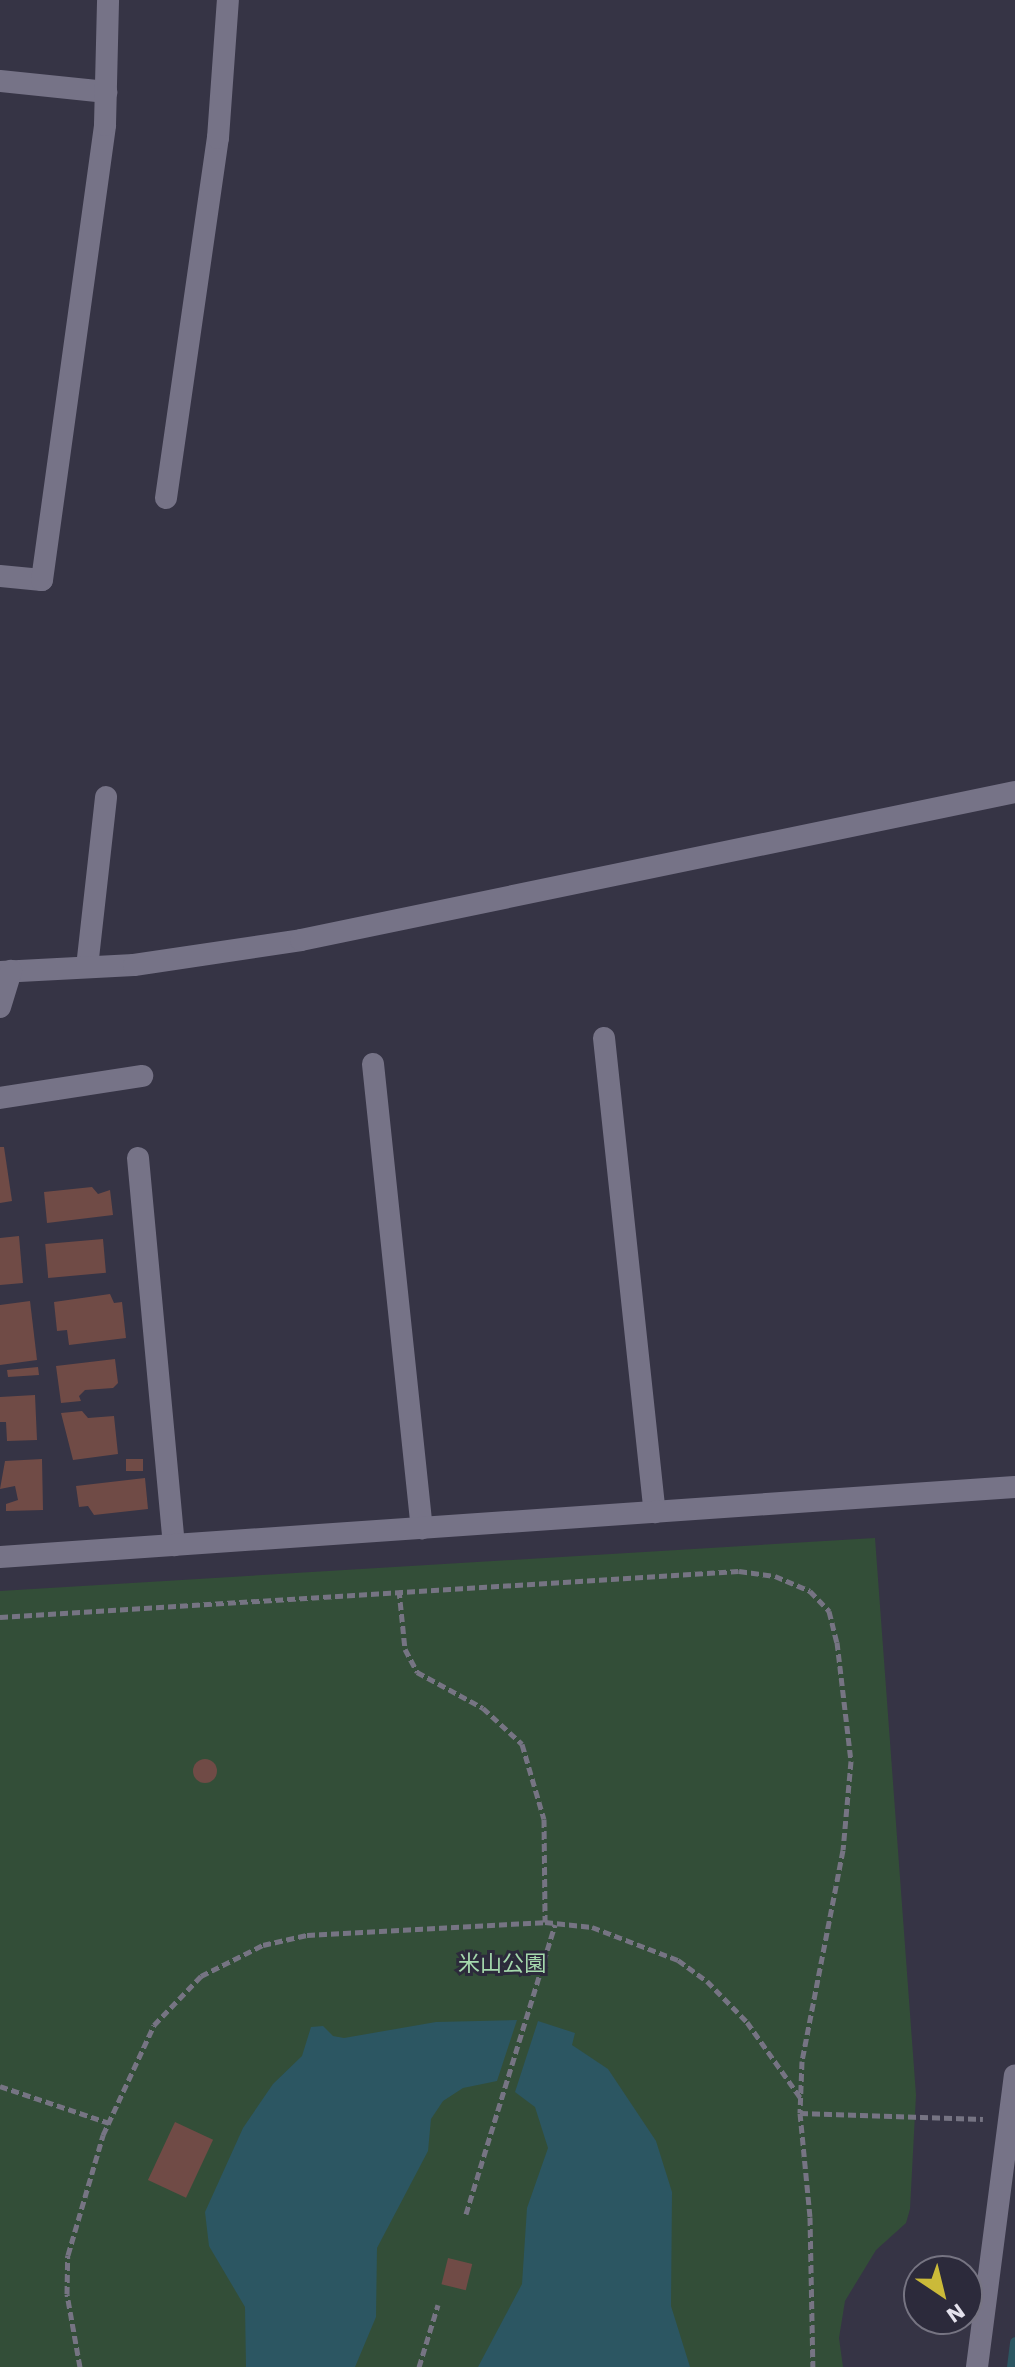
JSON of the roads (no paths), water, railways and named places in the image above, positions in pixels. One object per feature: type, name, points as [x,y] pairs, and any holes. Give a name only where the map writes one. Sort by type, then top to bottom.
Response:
[{"type":"street","points":[[0,576],[42,580],[106,92],[108,0]]},
{"type":"street","points":[[166,498],[218,138],[228,0]]},
{"type":"street","points":[[0,81],[106,92]]},
{"type":"street","points":[[0,1007],[6,972],[201,957],[301,940],[1015,792]]},
{"type":"street","points":[[87,967],[106,797]]},
{"type":"street","points":[[604,1038],[655,1512]]},
{"type":"street","points":[[373,1064],[422,1528]]},
{"type":"street","points":[[0,1098],[142,1076]]},
{"type":"street","points":[[138,1158],[174,1545]]},
{"type":"street","points":[[0,1557],[1015,1487]]},
{"type":"street","points":[[977,2367],[1015,2075]]},
{"type":"water","points":[[517,2020],[497,2081],[463,2088],[443,2101],[431,2119],[428,2151],[377,2248],[376,2317],[355,2367],[246,2367],[245,2307],[209,2246],[205,2212],[243,2128],[273,2084],[302,2056],[311,2027],[323,2026],[333,2036],[344,2038],[436,2022]]},
{"type":"water","points":[[538,2021],[575,2033],[572,2045],[608,2069],[656,2141],[672,2192],[671,2306],[690,2367],[478,2367],[522,2284],[527,2208],[548,2148],[535,2107],[515,2092]]},
{"type":"waterway","points":[[1012,2367],[1015,2342]]},
{"type":"park label","name":"米山公園","points":[[502,1964]]}]
